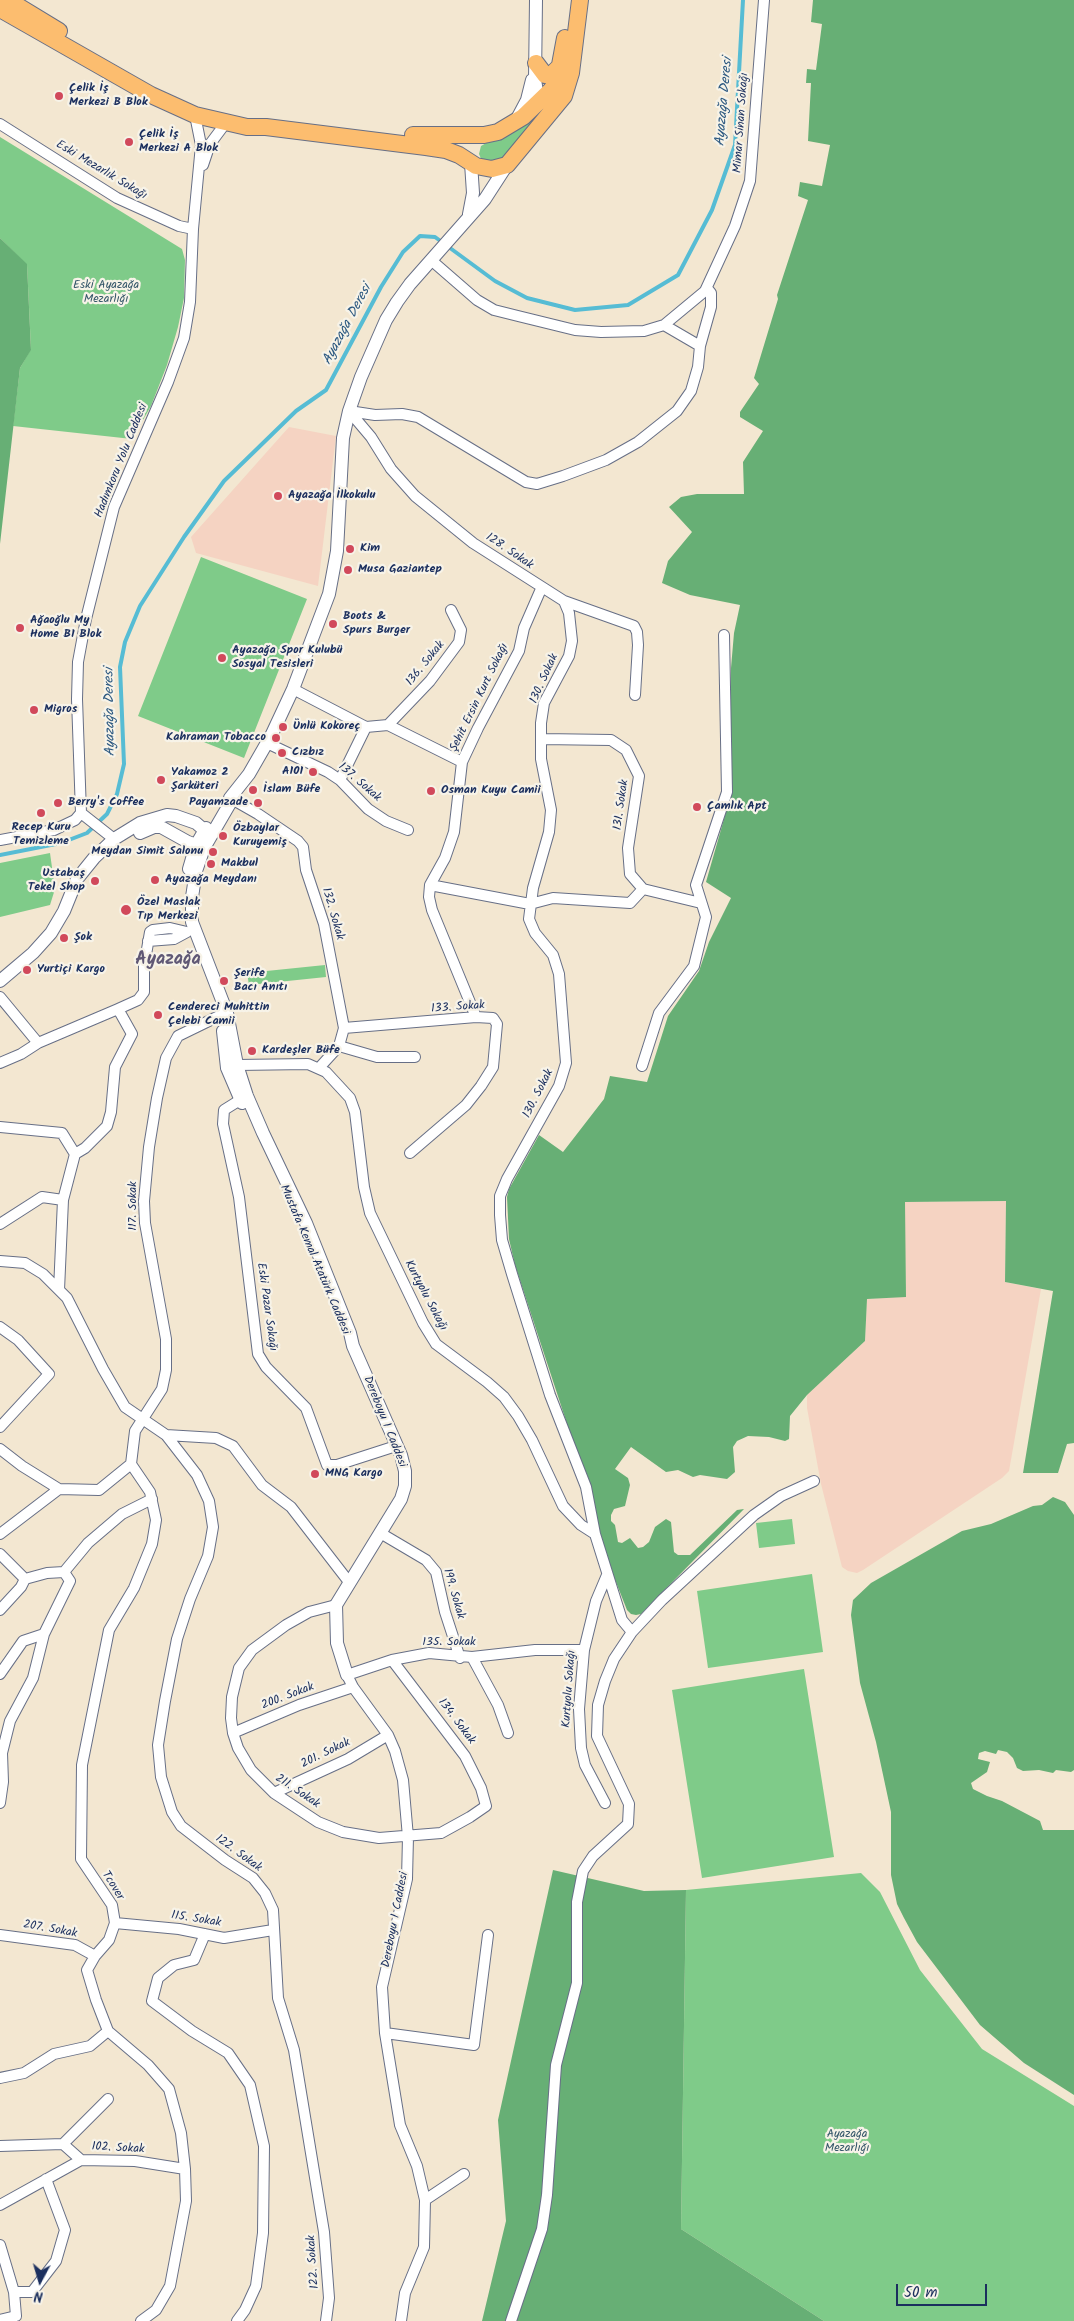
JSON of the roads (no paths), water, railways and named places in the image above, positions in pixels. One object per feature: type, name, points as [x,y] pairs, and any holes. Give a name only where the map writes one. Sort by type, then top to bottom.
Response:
[{"type":"main road","points":[[8,0],[193,109],[225,124],[346,136],[446,150],[486,169],[507,165],[544,123],[564,96],[569,83],[580,0]]},
{"type":"main road","points":[[346,136],[383,132],[443,137],[484,135],[498,132],[514,123],[539,103],[556,81],[570,0]]},
{"type":"main road","points":[[0,9],[151,95],[193,109],[266,127]]},
{"type":"main road","points":[[536,63],[545,75],[551,74],[560,66]]},
{"type":"main road","points":[[539,103],[545,112],[544,123]]},
{"type":"main road","points":[[471,163],[468,156],[470,147],[474,140],[484,135]]},
{"type":"street","points":[[536,0],[536,91],[539,103]]},
{"type":"street","name":"Mimar Sinan Sokağı","points":[[431,260],[477,300],[494,310],[575,330],[601,332],[644,331],[664,325],[707,288],[735,226],[750,182],[764,0]]},
{"type":"street","points":[[514,123],[527,100],[536,63]]},
{"type":"street","name":"Hadımkoru Yolu Caddesi","points":[[81,813],[77,699],[78,662],[86,619],[114,507],[168,382],[184,338],[190,302],[200,135],[193,109]]},
{"type":"street","name":"Eski Mezarlık Sokağı","points":[[0,124],[117,198],[179,226],[193,229]]},
{"type":"street","name":"Hadımkoru Yolu Caddesi","points":[[198,183],[210,144],[225,124]]},
{"type":"street","points":[[469,214],[473,193],[471,163]]},
{"type":"street","name":"Mustafa Kemal Atatürk Caddesi","points":[[353,1346],[334,1301],[306,1223],[244,1098],[232,1066],[224,1014],[191,930],[190,911],[200,846],[220,805],[230,799],[249,774],[267,744],[293,689],[318,626],[333,580],[337,551],[343,438],[349,411],[361,377],[386,320],[410,284],[469,214],[485,199],[507,165]]},
{"type":"street","points":[[349,411],[375,415],[402,414],[418,418],[516,477],[537,484],[606,460],[638,442],[677,411],[691,391],[698,367],[700,346],[711,307],[711,293],[707,288]]},
{"type":"street","points":[[664,325],[700,346]]},
{"type":"street","name":"128. Sokak","points":[[349,411],[370,437],[391,469],[415,496],[473,543],[541,589],[564,601],[634,626],[637,632],[638,645],[634,695]]},
{"type":"street","name":"Şehit Ersin Kurt Sokağı","points":[[430,885],[444,858],[454,832],[462,762],[519,651],[524,628],[541,589]]},
{"type":"street","name":"130. Sokak","points":[[564,601],[569,613],[572,641],[569,656],[544,703],[541,723],[541,759],[551,810],[549,832],[530,904],[529,920],[535,933],[553,955],[559,974],[566,1063],[558,1086],[519,1156],[500,1196],[502,1240],[550,1394],[586,1487],[595,1534]]},
{"type":"street","name":"136. Sokak","points":[[388,725],[430,681],[459,642],[461,630],[451,610]]},
{"type":"street","points":[[642,1066],[659,1013],[694,966],[706,917],[696,885],[727,792],[724,635]]},
{"type":"street","points":[[293,689],[366,727],[388,725],[462,762]]},
{"type":"street","points":[[340,780],[366,727]]},
{"type":"street","name":"131. Sokak","points":[[542,739],[611,740],[626,750],[639,776],[628,848],[630,874],[643,889]]},
{"type":"street","name":"137. Sokak","points":[[267,744],[314,764],[340,780],[368,809],[386,821],[408,830]]},
{"type":"street","name":"132. Sokak","points":[[230,799],[266,819],[298,841],[303,847],[306,870],[324,924],[344,1028],[339,1046],[319,1068]]},
{"type":"street","points":[[0,840],[54,830],[74,820],[81,813],[114,839]]},
{"type":"street","points":[[69,900],[73,887],[83,871],[114,839],[140,823],[167,816],[185,819],[207,833]]},
{"type":"street","points":[[0,982],[33,953],[51,933],[69,900],[94,868],[128,838],[146,830],[161,828],[200,846]]},
{"type":"street","points":[[476,1017],[432,910],[429,897],[430,885],[530,904],[553,898],[630,903],[643,889],[701,903]]},
{"type":"street","points":[[0,1063],[21,1054],[38,1043],[138,1000],[144,992],[144,966],[148,942],[174,939],[191,930]]},
{"type":"street","points":[[0,997],[38,1043]]},
{"type":"street","points":[[59,1290],[62,1200],[75,1154],[85,1148],[107,1126],[111,1112],[116,1066],[132,1034],[118,1009]]},
{"type":"street","name":"117. Sokak","points":[[131,1464],[134,1431],[162,1389],[166,1370],[166,1339],[144,1223],[149,1147],[157,1098],[166,1058],[178,1036],[224,1014]]},
{"type":"street","name":"133. Sokak","points":[[344,1028],[476,1017],[493,1018],[497,1024],[493,1067],[466,1105],[410,1153]]},
{"type":"street","points":[[339,1046],[377,1057],[415,1057]]},
{"type":"street","points":[[232,1066],[308,1064],[319,1068]]},
{"type":"street","name":"Kurtyolu Sokağı","points":[[319,1068],[350,1098],[355,1112],[364,1187],[370,1213],[423,1323],[436,1344],[488,1382],[504,1397],[532,1440],[563,1506],[580,1525],[595,1534]]},
{"type":"street","name":"Eski Pazar Sokağı","points":[[244,1098],[224,1110],[223,1124],[239,1197],[258,1354],[266,1367],[306,1408],[326,1465],[337,1465],[396,1446]]},
{"type":"street","points":[[0,1127],[62,1133],[75,1154]]},
{"type":"street","points":[[0,1224],[42,1197],[62,1200]]},
{"type":"street","points":[[0,1261],[25,1263],[43,1274],[67,1298],[103,1369],[125,1406],[141,1419],[166,1434],[216,1438],[233,1446],[262,1485],[291,1506],[348,1582]]},
{"type":"street","points":[[0,1327],[18,1340],[49,1374],[0,1426]]},
{"type":"street","name":"Dereboyu 1 Caddesi","points":[[353,1346],[405,1471],[405,1486],[382,1534],[348,1582],[336,1606],[336,1643],[347,1675],[353,1687],[388,1735],[395,1751],[403,1780],[408,1837],[407,1879],[382,1987],[386,2034],[400,2125],[417,2166],[425,2200],[424,2248],[405,2293],[401,2321]]},
{"type":"street","name":"122. Sokak","points":[[166,1434],[197,1475],[209,1501],[213,1527],[208,1556],[190,1598],[177,1639],[158,1745],[161,1777],[172,1812],[181,1826],[225,1860],[253,1878],[265,1893],[273,1910],[278,1998],[294,2050],[324,2232],[329,2298],[326,2321]]},
{"type":"street","points":[[0,1449],[59,1489],[99,1490],[131,1464]]},
{"type":"street","name":"Tcover","points":[[115,1923],[112,1905],[81,1859],[82,1765],[109,1630],[134,1588],[152,1544],[156,1520],[150,1492],[131,1464]]},
{"type":"street","points":[[511,2321],[542,2229],[547,2195],[556,2065],[576,1983],[577,1902],[583,1871],[593,1856],[628,1824],[629,1804],[597,1736],[598,1705],[605,1681],[614,1659],[632,1632],[662,1600],[754,1515],[781,1496],[814,1481]]},
{"type":"street","points":[[0,1534],[59,1489]]},
{"type":"street","points":[[0,1610],[21,1587],[25,1579],[47,1573],[64,1572],[88,1544],[122,1514],[152,1500]]},
{"type":"street","name":"199. Sokak","points":[[382,1534],[426,1560],[436,1572],[445,1612],[460,1658]]},
{"type":"street","points":[[595,1534],[622,1620],[632,1632]]},
{"type":"street","points":[[0,1554],[25,1579]]},
{"type":"street","points":[[0,1804],[3,1782],[2,1753],[10,1721],[33,1678],[44,1634],[70,1581],[64,1572]]},
{"type":"street","name":"Kurtyolu Sokağı","points":[[605,1803],[585,1765],[581,1748],[579,1709],[584,1650],[596,1602],[608,1575]]},
{"type":"street","name":"211. Sokak","points":[[336,1606],[309,1612],[286,1625],[252,1650],[239,1668],[234,1687],[233,1733],[238,1748],[251,1770],[274,1793],[318,1822],[343,1832],[379,1838],[408,1837],[441,1832],[486,1806]]},
{"type":"street","points":[[0,1674],[23,1641],[44,1634]]},
{"type":"street","name":"135. Sokak","points":[[347,1675],[392,1660],[429,1654],[445,1654],[460,1658],[535,1650],[584,1650]]},
{"type":"street","points":[[472,1657],[498,1705],[508,1733]]},
{"type":"street","name":"134. Sokak","points":[[392,1660],[465,1756],[481,1788],[486,1806]]},
{"type":"street","name":"200. Sokak","points":[[233,1733],[299,1704],[353,1687]]},
{"type":"street","name":"201. Sokak","points":[[274,1793],[348,1759],[388,1735]]},
{"type":"street","points":[[115,1923],[110,1940],[95,1956],[87,1970],[108,2031],[148,2065],[169,2090],[181,2133],[185,2169],[186,2202],[170,2286],[156,2310],[141,2321]]},
{"type":"street","name":"115. Sokak","points":[[115,1923],[224,1938],[273,1930]]},
{"type":"street","points":[[205,1934],[194,1960],[174,1964],[158,1978],[152,2001],[192,2031],[228,2053],[250,2085],[264,2146],[263,2233],[256,2286],[245,2310],[237,2321]]},
{"type":"street","name":"207. Sokak","points":[[0,1935],[75,1945],[95,1956]]},
{"type":"street","points":[[386,2034],[474,2045],[488,1936]]},
{"type":"street","points":[[0,2078],[24,2073],[54,2054],[90,2046],[108,2031]]},
{"type":"street","points":[[62,2144],[108,2099]]},
{"type":"street","points":[[0,2146],[62,2144],[82,2160]]},
{"type":"street","name":"102. Sokak","points":[[0,2204],[82,2160],[135,2160],[185,2169]]},
{"type":"street","points":[[425,2200],[464,2174]]},
{"type":"street","points":[[14,2292],[32,2292],[56,2261],[65,2230],[46,2179]]},
{"type":"street","points":[[0,2245],[14,2292],[18,2318],[0,2320]]},
{"type":"waterway","name":"Ayazağa Deresi","points":[[0,855],[61,843],[87,833],[107,814],[117,794],[124,764],[120,667],[125,642],[140,606],[184,537],[224,481],[296,411],[326,390],[381,287],[403,252],[420,236],[435,237],[495,281],[527,298],[575,310],[628,305],[678,275],[712,210],[735,145],[743,0]]},
{"type":"place","name":"Çelik İş Merkezi B Blok","points":[[59,96]]},
{"type":"place","name":"Çelik İş Merkezi A Blok","points":[[129,142]]},
{"type":"place","name":"Ayazağa İlkokulu","points":[[278,496]]},
{"type":"place","name":"Kim","points":[[350,549]]},
{"type":"place","name":"Musa Gaziantep","points":[[348,570]]},
{"type":"place","name":"Boots & Spurs Burger","points":[[333,624]]},
{"type":"place","name":"Ağaoğlu My Home B1 Blok","points":[[20,628]]},
{"type":"place","name":"Ayazağa Spor Kulubü Sosyal Tesisleri","points":[[222,658]]},
{"type":"place","name":"Migros","points":[[34,710]]},
{"type":"place","name":"Ünlü Kokoreç","points":[[283,727]]},
{"type":"place","name":"Kahraman Tobacco","points":[[276,738]]},
{"type":"place","name":"Cızbız","points":[[282,753]]},
{"type":"place","name":"A101","points":[[313,772]]},
{"type":"place","name":"Yakamoz 2 Şarküteri","points":[[161,780]]},
{"type":"place","name":"İslam Büfe","points":[[253,790]]},
{"type":"place","name":"Osman Kuyu Camii","points":[[431,791]]},
{"type":"place","name":"Berry's Coffee","points":[[58,803]]},
{"type":"place","name":"Payamzade","points":[[258,803]]},
{"type":"place","name":"Çamlık Apt","points":[[697,807]]},
{"type":"place","name":"Recep Kuru Temizleme","points":[[41,813]]},
{"type":"place","name":"Özbaylar Kuruyemiş","points":[[223,836]]},
{"type":"place","name":"Meydan Simit Salonu","points":[[213,852]]},
{"type":"place","name":"Makbul","points":[[211,864]]},
{"type":"place","name":"Ayazağa Meydanı","points":[[155,880]]},
{"type":"place","name":"Ustabaş Tekel Shop","points":[[95,881]]},
{"type":"place","name":"Özel Maslak Tıp Merkezi","points":[[126,910]]},
{"type":"place","name":"Şok","points":[[64,938]]},
{"type":"place","name":"Yurtiçi Kargo","points":[[27,970]]},
{"type":"place","name":"Şerife Bacı Anıtı","points":[[224,981]]},
{"type":"place","name":"Cendereci Muhittin Çelebi Camii","points":[[158,1015]]},
{"type":"place","name":"Kardeşler Büfe","points":[[252,1051]]},
{"type":"place","name":"MNG Kargo","points":[[315,1474]]},
{"type":"district","name":"Ayazağa","points":[[168,961]]},
{"type":"park label","name":"Eski Ayazağa Mezarlığı","points":[[106,293]]},
{"type":"park label","name":"Ayazağa Mezarlığı","points":[[847,2142]]}]
